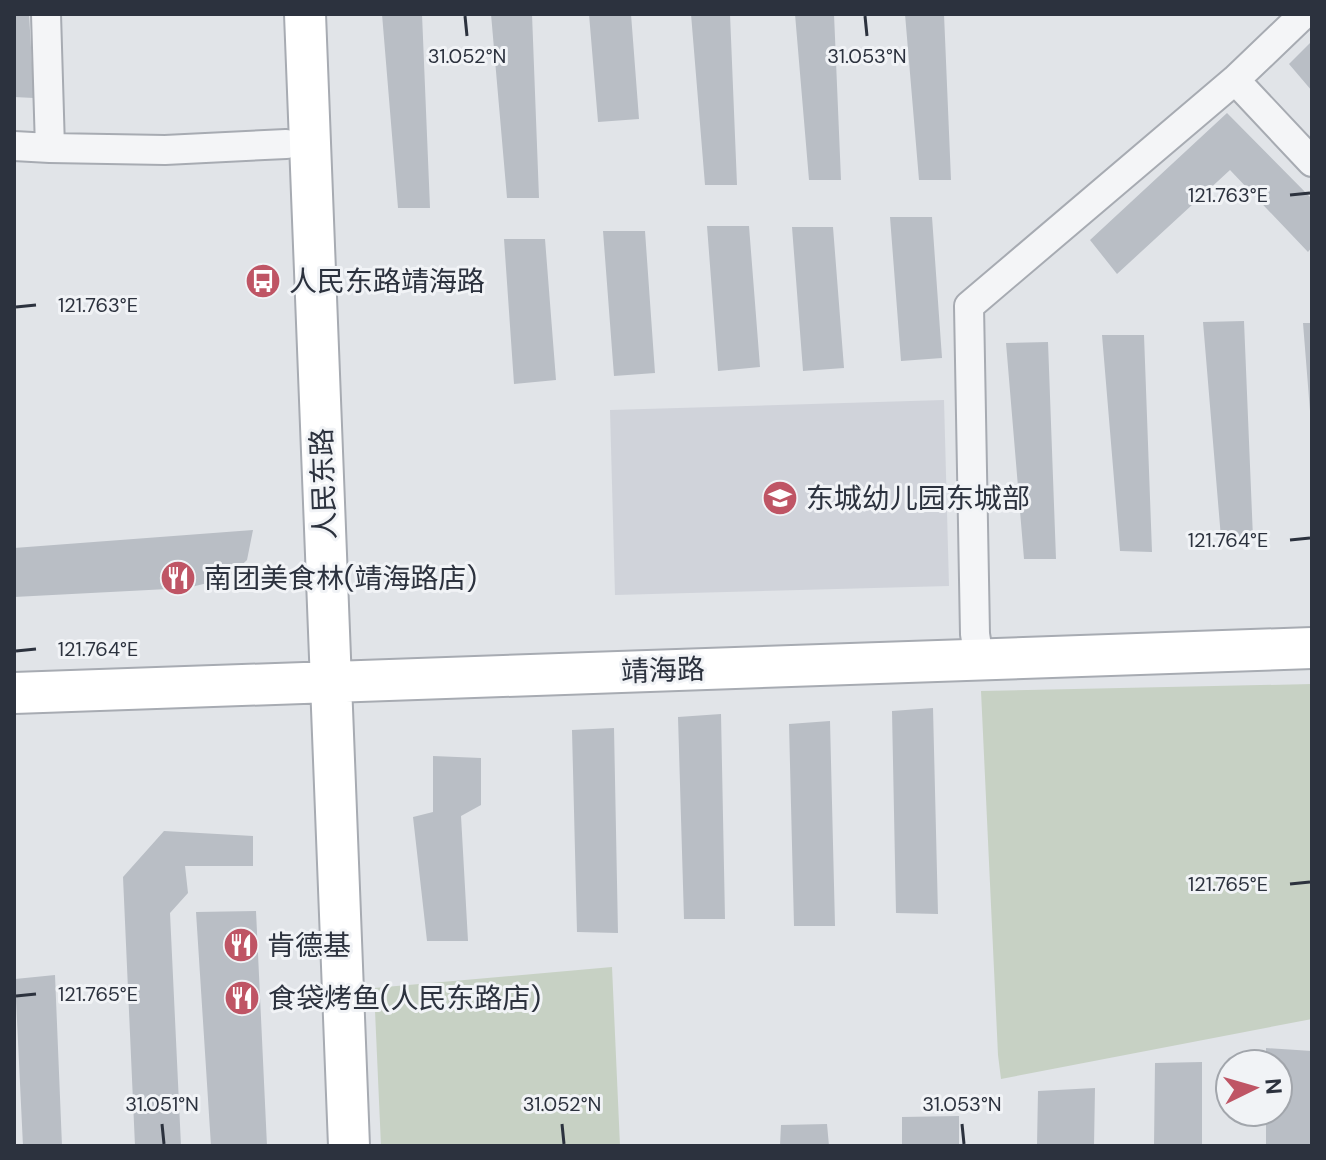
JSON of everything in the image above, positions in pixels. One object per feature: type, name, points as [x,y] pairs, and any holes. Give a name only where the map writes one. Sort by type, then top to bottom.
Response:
[{"type":"street","points":[[46,14],[50,148]]},
{"type":"street","name":"人民东路","points":[[281,14],[286,144],[349,1146]]},
{"type":"street","name":"人民东路","points":[[305,14],[319,670],[324,1146]]},
{"type":"street","points":[[977,647],[969,306],[1235,80],[1304,14]]},
{"type":"street","points":[[1235,80],[1312,162]]},
{"type":"street","points":[[14,146],[165,150],[286,144]]},
{"type":"street","name":"靖海路","points":[[14,693],[319,670],[977,647],[1312,625]]},
{"type":"street","name":"靖海路","points":[[977,647],[1312,648]]},
{"type":"street","name":"靖海路","points":[[14,668],[319,670]]},
{"type":"shaded area","name":"东城幼儿园东城部","points":[[944,400],[949,586],[615,595],[610,410]]},
{"type":"shaded area","points":[[1312,684],[1312,1019],[1001,1079],[981,691]]},
{"type":"shaded area","points":[[612,967],[620,1146],[381,1146],[374,988]]},
{"type":"building","points":[[14,14],[29,14],[34,98],[14,97]]},
{"type":"building","points":[[382,14],[422,14],[430,208],[398,208]]},
{"type":"building","points":[[491,14],[532,14],[539,198],[507,198]]},
{"type":"building","points":[[589,14],[631,14],[639,119],[598,122]]},
{"type":"building","points":[[691,14],[730,14],[737,185],[705,185]]},
{"type":"building","points":[[795,14],[834,14],[841,180],[809,180]]},
{"type":"building","points":[[905,14],[944,14],[951,180],[919,180]]},
{"type":"building","points":[[1312,41],[1312,91],[1289,64]]},
{"type":"building","points":[[1227,113],[1312,199],[1312,247],[1308,252],[1230,170],[1117,274],[1090,240]]},
{"type":"building","points":[[890,217],[932,217],[942,358],[901,361]]},
{"type":"building","points":[[707,226],[749,226],[760,367],[718,371]]},
{"type":"building","points":[[792,227],[833,227],[844,368],[803,371]]},
{"type":"building","points":[[603,231],[645,231],[655,373],[614,376]]},
{"type":"building","points":[[504,239],[545,239],[556,380],[514,384]]},
{"type":"building","points":[[1244,321],[1253,538],[1221,538],[1203,322]]},
{"type":"building","points":[[1303,323],[1312,323],[1312,411],[1310,411]]},
{"type":"building","points":[[1102,335],[1144,335],[1152,552],[1120,551]]},
{"type":"building","points":[[1048,342],[1056,559],[1024,559],[1006,343]]},
{"type":"building","points":[[253,530],[247,560],[228,578],[187,588],[14,597],[14,548]]},
{"type":"building","points":[[933,708],[938,914],[896,913],[892,711]]},
{"type":"building","points":[[721,714],[725,919],[684,919],[678,717]]},
{"type":"building","points":[[830,721],[835,926],[794,926],[789,724]]},
{"type":"building","points":[[614,728],[618,933],[577,932],[572,730]]},
{"type":"building","points":[[433,756],[481,758],[481,805],[461,816],[468,941],[427,941],[413,817],[433,812]]},
{"type":"building","points":[[164,831],[253,836],[253,866],[185,866],[188,893],[170,913],[181,1146],[135,1146],[123,877]]},
{"type":"building","points":[[256,911],[267,1146],[211,1146],[196,912]]},
{"type":"building","points":[[55,975],[62,1146],[23,1146],[15,979]]},
{"type":"building","points":[[1294,1050],[1312,1051],[1312,1146],[1266,1146],[1266,1128],[1294,1128]]},
{"type":"building","points":[[1202,1062],[1202,1146],[1154,1146],[1155,1063]]},
{"type":"building","points":[[1095,1088],[1094,1146],[1037,1146],[1038,1091]]},
{"type":"building","points":[[959,1116],[959,1146],[902,1146],[902,1117]]},
{"type":"building","points":[[827,1124],[829,1146],[780,1146],[781,1125]]},
{"type":"place","name":"人民东路靖海路","points":[[263,281]]},
{"type":"place","name":"东城幼儿园东城部","points":[[780,498]]},
{"type":"place","name":"南团美食林(靖海路店)","points":[[178,578]]},
{"type":"place","name":"肯德基","points":[[241,945]]},
{"type":"place","name":"食袋烤鱼(人民东路店)","points":[[242,998]]}]
